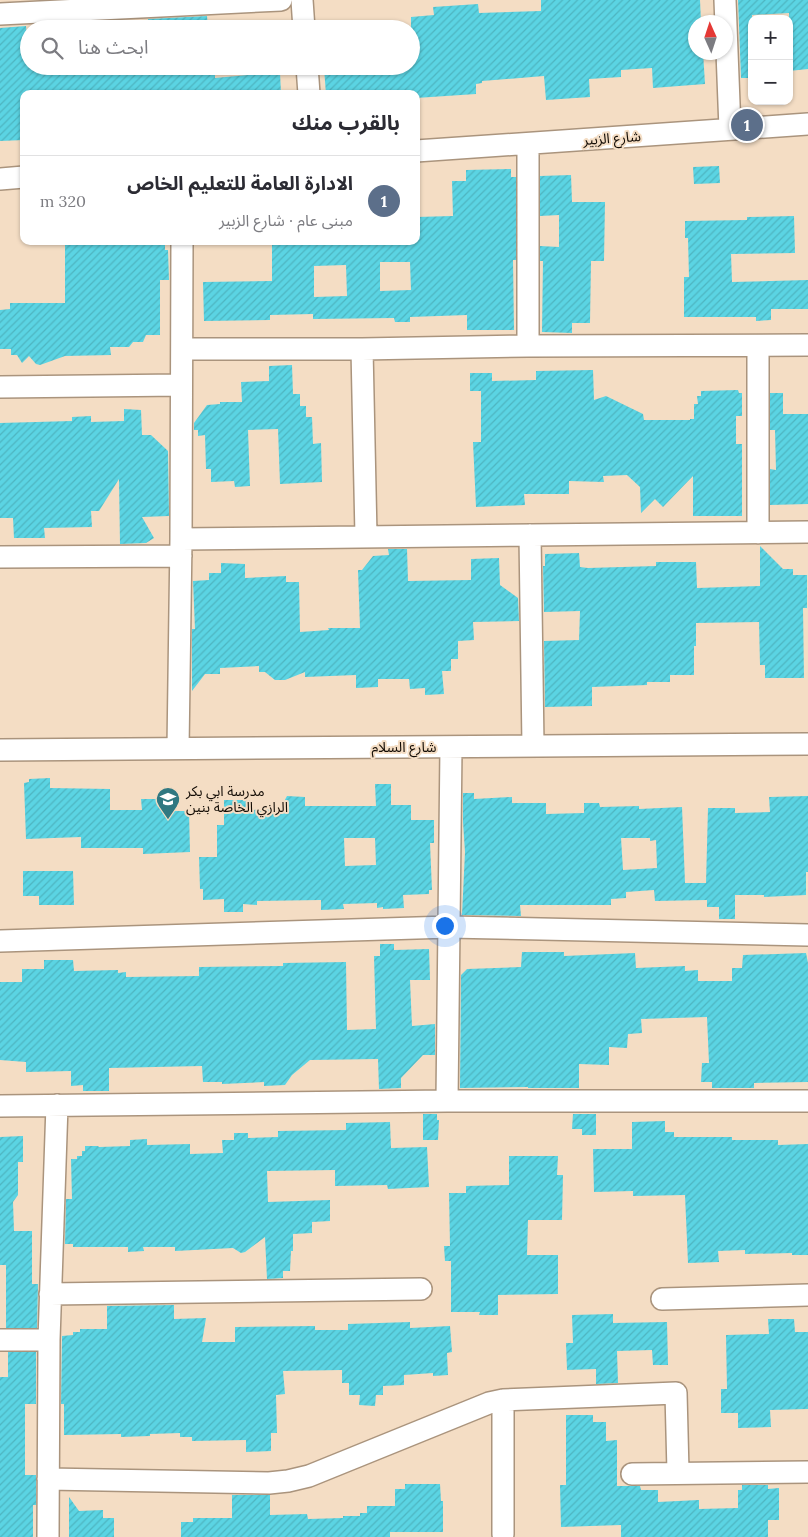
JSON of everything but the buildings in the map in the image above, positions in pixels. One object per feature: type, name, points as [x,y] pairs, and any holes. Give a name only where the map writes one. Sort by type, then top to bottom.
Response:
[{"type":"street","points":[[0,14],[281,0]]},
{"type":"street","points":[[302,0],[303,20]]},
{"type":"street","points":[[725,0],[730,129]]},
{"type":"street","points":[[308,75],[309,90]]},
{"type":"street","name":"شارع الزبير","points":[[420,151],[808,124]]},
{"type":"street","points":[[528,144],[528,346]]},
{"type":"street","points":[[0,179],[20,177]]},
{"type":"street","points":[[178,748],[182,245]]},
{"type":"street","points":[[182,349],[808,345]]},
{"type":"street","points":[[758,346],[758,533]]},
{"type":"street","points":[[362,349],[366,536]]},
{"type":"street","points":[[0,387],[181,385]]},
{"type":"street","points":[[0,557],[366,536],[808,532]]},
{"type":"street","points":[[530,535],[533,746]]},
{"type":"street","name":"شارع السلام","points":[[0,750],[808,744]]},
{"type":"street","points":[[447,1101],[451,747]]},
{"type":"street","points":[[0,941],[449,927],[808,935]]},
{"type":"street","points":[[0,1106],[447,1101],[808,1101]]},
{"type":"street","points":[[48,1537],[49,1340],[57,1105]]},
{"type":"street","points":[[50,1294],[421,1290]]},
{"type":"street","points":[[662,1299],[808,1295]]},
{"type":"street","points":[[0,1340],[49,1340]]},
{"type":"street","points":[[48,1479],[269,1484],[309,1476],[489,1403],[503,1400],[676,1393],[678,1472]]},
{"type":"street","points":[[503,1400],[503,1534]]},
{"type":"street","points":[[632,1474],[808,1472]]},
{"type":"place","name":"الادارة العامة للتعليم الخاص","points":[[747,125]]},
{"type":"place","name":"مدرسة ابي بكر الرازي الخاصة بنين","points":[[168,820]]}]
